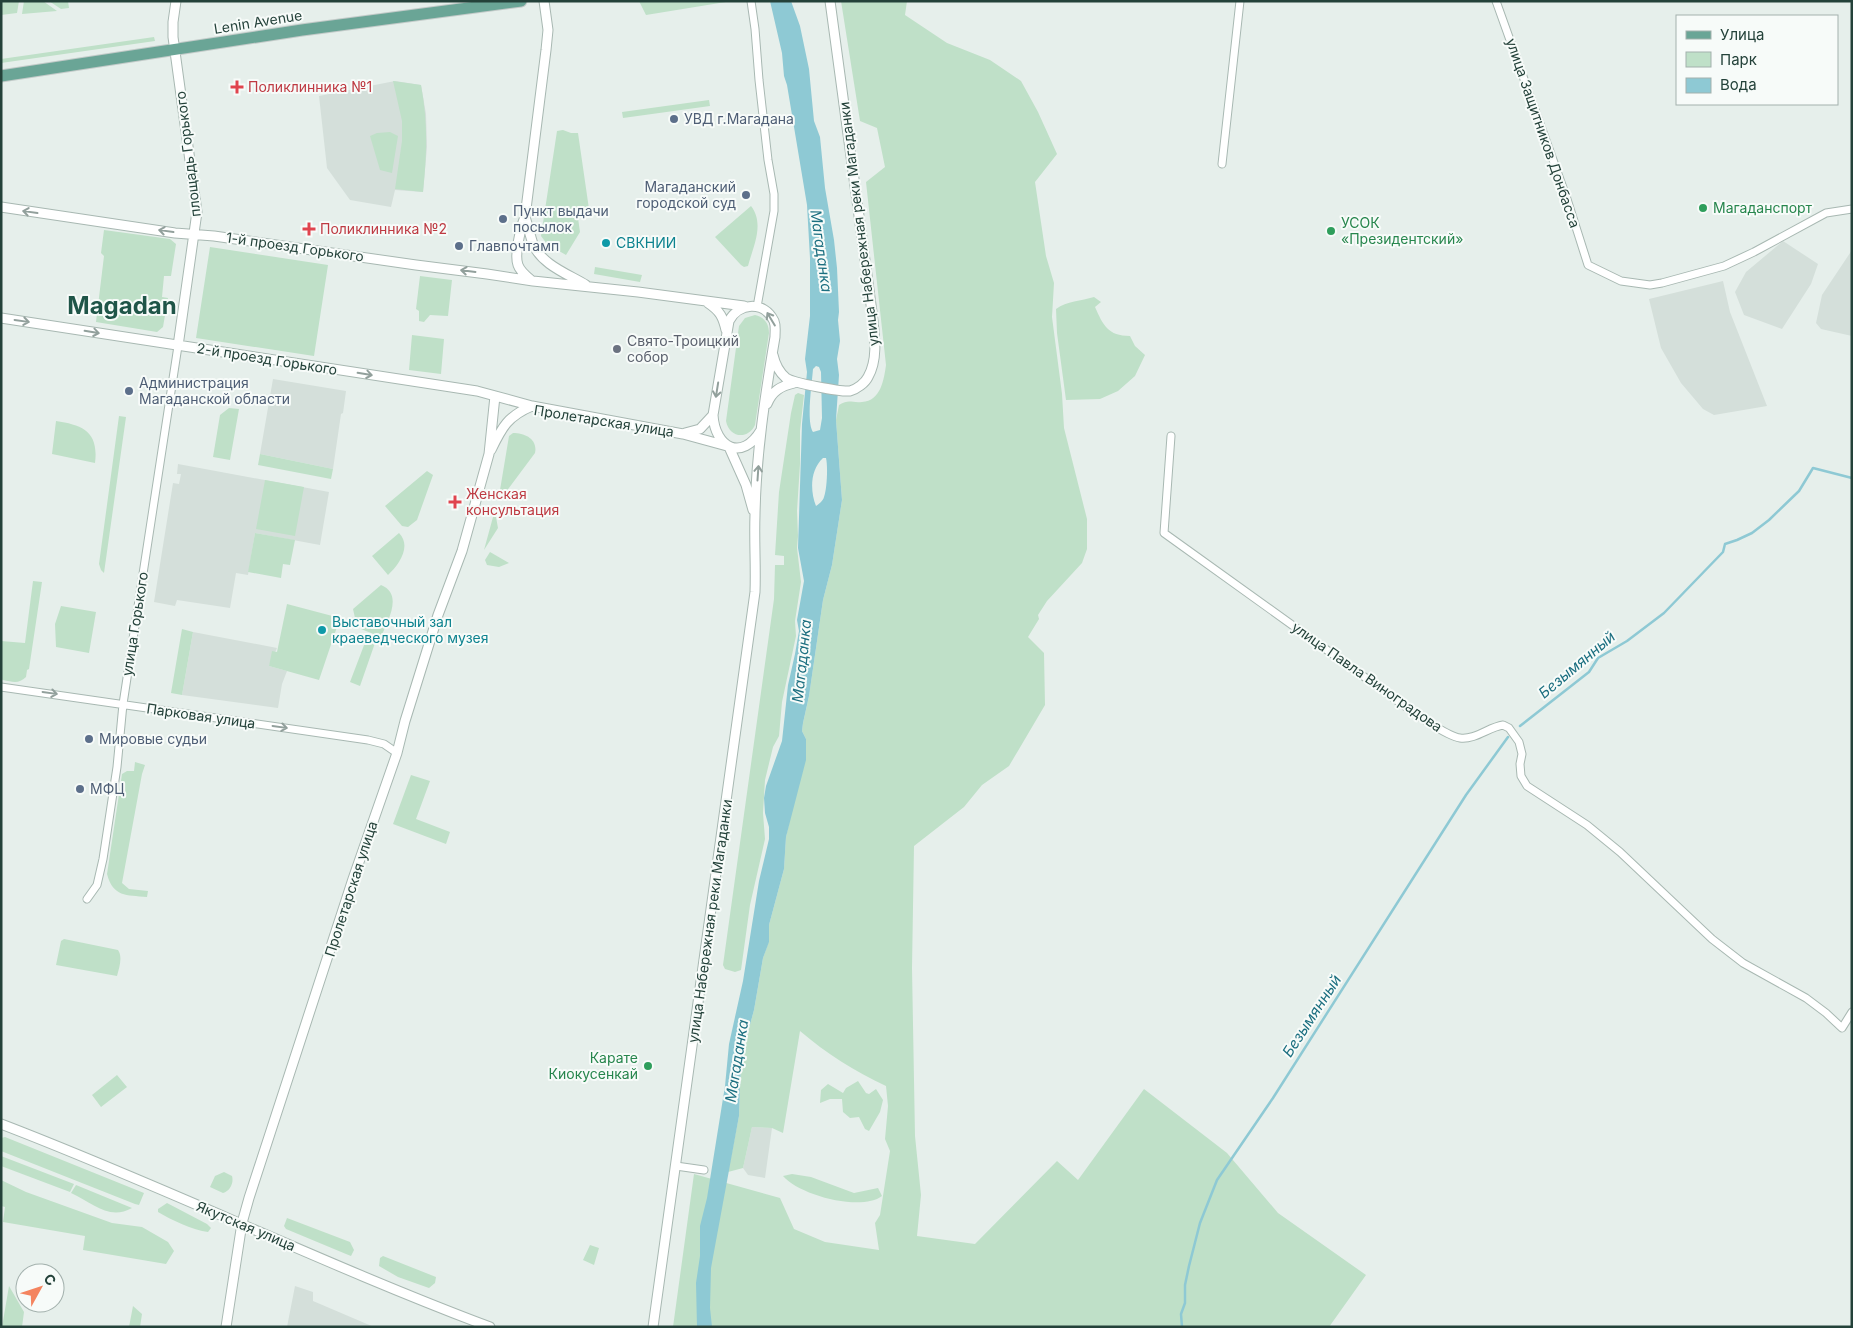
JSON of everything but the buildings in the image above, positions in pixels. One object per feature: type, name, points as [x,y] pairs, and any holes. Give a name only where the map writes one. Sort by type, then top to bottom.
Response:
[{"type":"main road","name":"Lenin Avenue","points":[[1,76],[312,29],[521,1]]},
{"type":"street","name":"площадь Горького","points":[[176,1],[172,28],[196,206],[195,234],[178,346]]},
{"type":"street","points":[[500,276],[510,271],[514,266],[525,217],[547,40],[544,1]]},
{"type":"street","points":[[750,1],[755,29],[758,80],[774,211],[753,307]]},
{"type":"street","name":"улица Набережная реки Магаданки","points":[[794,383],[847,391],[858,387],[868,377],[874,354],[875,342],[872,312],[830,1]]},
{"type":"street","points":[[1222,164],[1240,1]]},
{"type":"street","name":"улица Защитников Донбасса","points":[[1496,1],[1567,199],[1588,265],[1621,281],[1650,285],[1662,283],[1724,266],[1760,249],[1826,213],[1852,209]]},
{"type":"street","name":"1-й проезд Горького","points":[[1,207],[588,287]]},
{"type":"street","points":[[525,217],[532,242],[541,255],[558,269],[588,287],[753,307]]},
{"type":"street","points":[[516,259],[520,269],[533,281]]},
{"type":"street","points":[[708,302],[718,309],[722,315],[726,330]]},
{"type":"street","points":[[713,415],[726,330],[732,316],[740,308],[753,307]]},
{"type":"street","name":"улица Набережная реки Магаданки","points":[[654,1327],[751,626],[756,561],[755,515],[762,416],[775,337],[773,320],[769,313],[753,307]]},
{"type":"street","name":"2-й проезд Горького","points":[[1,318],[453,387],[532,406]]},
{"type":"street","name":"улица Горького","points":[[87,899],[97,886],[103,859],[117,767],[123,704],[178,346]]},
{"type":"street","points":[[772,353],[775,365],[786,378],[794,383]]},
{"type":"street","points":[[762,416],[769,398],[775,391],[782,386],[794,383]]},
{"type":"street","name":"Пролетарская улица","points":[[226,1327],[242,1223],[306,1020],[397,753],[405,721],[436,624],[462,551],[489,454],[495,396]]},
{"type":"street","name":"Пролетарская улица","points":[[489,454],[503,426],[513,416],[532,406],[683,434],[729,447]]},
{"type":"street","name":"улица Набережная реки Магаданки","points":[[713,415],[718,436],[729,447],[746,484],[755,515]]},
{"type":"street","name":"Пролетарская улица","points":[[683,434],[700,429],[713,415]]},
{"type":"street","points":[[729,447],[746,447],[756,438],[761,430]]},
{"type":"street","name":"улица Павла Виноградова","points":[[1171,436],[1164,533],[1394,698],[1449,734],[1459,738],[1468,738],[1494,726],[1503,725],[1510,728],[1519,742],[1522,754],[1520,764],[1521,776],[1527,786],[1594,830],[1712,939],[1743,963],[1806,998],[1842,1028],[1852,1012]]},
{"type":"street","name":"Парковая улица","points":[[1,686],[368,740],[384,744],[397,753]]},
{"type":"street","name":"Якутская улица","points":[[1,1124],[490,1327]]},
{"type":"street","points":[[676,1166],[704,1170]]},
{"type":"shaded area","points":[[395,81],[421,85],[426,114],[427,147],[423,192],[395,190],[391,207],[350,200],[327,168],[319,96]]},
{"type":"shaded area","points":[[1783,241],[1818,264],[1811,284],[1782,329],[1744,315],[1735,292],[1746,272]]},
{"type":"shaded area","points":[[1852,250],[1852,336],[1821,329],[1816,323],[1822,295]]},
{"type":"shaded area","points":[[1723,281],[1730,312],[1767,406],[1714,415],[1703,409],[1681,383],[1661,348],[1649,299]]},
{"type":"shaded area","points":[[273,379],[346,391],[333,469],[260,454]]},
{"type":"shaded area","points":[[178,464],[329,492],[320,545],[255,533],[248,575],[236,573],[230,608],[177,600],[175,606],[154,602],[173,483],[179,484],[181,474],[177,474]]},
{"type":"shaded area","points":[[193,632],[277,648],[269,666],[287,671],[282,684],[278,708],[182,695]]},
{"type":"shaded area","points":[[752,1127],[772,1128],[765,1178],[748,1175],[743,1168]]},
{"type":"shaded area","points":[[295,1286],[313,1292],[313,1301],[374,1327],[287,1327]]},
{"type":"green space","points":[[1,1],[19,1],[17,13],[1,15]]},
{"type":"green space","points":[[24,1],[43,1],[57,11],[22,14]]},
{"type":"green space","points":[[49,1],[68,1],[69,8],[61,9]]},
{"type":"green space","points":[[639,1],[732,1],[646,15]]},
{"type":"green space","points":[[841,1],[907,1],[905,15],[947,43],[990,60],[1021,81],[1038,112],[1057,154],[1035,182],[1046,256],[1054,283],[1052,317],[1062,394],[1064,428],[1087,519],[1087,549],[1082,563],[1047,601],[1028,637],[1044,653],[1045,705],[1009,766],[982,785],[964,807],[914,846],[912,968],[915,1136],[921,1195],[917,1236],[975,1244],[1057,1161],[1078,1180],[1144,1089],[1227,1153],[1278,1213],[1366,1275],[1329,1327],[673,1327],[694,1174],[780,1198],[794,1229],[825,1242],[879,1250],[875,1223],[880,1215],[890,1151],[885,1139],[888,1106],[886,1086],[841,1062],[800,1031],[783,1133],[772,1128],[752,1127],[743,1168],[728,1172],[739,1116],[741,1058],[754,1010],[763,958],[769,941],[769,925],[784,869],[786,837],[806,745],[806,739],[802,731],[803,723],[842,500],[836,420],[839,405],[842,403],[868,401],[877,394],[883,383],[886,365],[866,182],[885,167],[877,128],[860,121]]},
{"type":"green space","points":[[154,37],[155,41],[1,63],[1,59]]},
{"type":"green space","points":[[393,81],[421,85],[426,138],[423,192],[395,189],[402,141],[402,121]]},
{"type":"green space","points":[[709,100],[710,106],[623,118],[622,112]]},
{"type":"green space","points":[[563,130],[578,133],[589,209],[577,211],[580,232],[566,255],[547,244],[541,236],[557,131]]},
{"type":"green space","points":[[390,132],[398,136],[392,173],[380,170],[370,136],[377,133]]},
{"type":"green space","points":[[751,206],[755,213],[758,228],[748,266],[744,267],[715,237]]},
{"type":"green space","points":[[104,230],[170,239],[176,244],[171,276],[164,276],[162,297],[168,298],[163,327],[157,332],[96,322],[104,256],[101,253]]},
{"type":"green space","points":[[210,247],[328,265],[314,356],[196,338]]},
{"type":"green space","points":[[595,267],[642,275],[640,282],[594,274]]},
{"type":"green space","points":[[420,276],[452,280],[448,316],[430,315],[424,322],[419,321],[419,311],[416,309]]},
{"type":"green space","points":[[1094,297],[1101,302],[1095,307],[1107,328],[1116,334],[1130,336],[1135,346],[1145,355],[1135,376],[1118,391],[1100,399],[1066,400],[1057,333],[1056,309],[1069,303]]},
{"type":"green space","points":[[755,315],[765,321],[769,333],[755,425],[748,433],[739,435],[731,431],[726,421],[739,326],[745,318]]},
{"type":"green space","points":[[412,335],[444,339],[441,374],[409,370]]},
{"type":"green space","points":[[798,393],[804,395],[800,431],[797,511],[797,548],[801,582],[795,621],[796,636],[782,702],[779,736],[773,747],[765,780],[763,813],[765,839],[750,905],[741,970],[735,972],[725,969],[723,965],[774,599],[775,565],[784,565],[784,556],[775,555],[779,492],[791,413],[795,395]]},
{"type":"green space","points":[[229,408],[239,409],[230,460],[213,457],[220,415]]},
{"type":"green space","points":[[119,416],[126,417],[104,573],[99,564]]},
{"type":"green space","points":[[56,421],[81,428],[92,437],[96,452],[95,463],[52,454]]},
{"type":"green space","points":[[513,433],[522,434],[530,438],[535,444],[535,453],[506,492],[503,492],[500,490],[509,436]]},
{"type":"green space","points":[[260,454],[333,469],[331,479],[258,465]]},
{"type":"green space","points":[[427,471],[433,475],[417,520],[408,527],[402,526],[385,506]]},
{"type":"green space","points":[[265,480],[304,487],[295,536],[256,529]]},
{"type":"green space","points":[[493,517],[496,517],[498,528],[484,550]]},
{"type":"green space","points":[[255,533],[295,540],[290,565],[283,564],[281,578],[248,572]]},
{"type":"green space","points":[[399,533],[403,538],[404,549],[400,561],[388,575],[372,556]]},
{"type":"green space","points":[[490,552],[509,563],[499,567],[487,565],[485,560]]},
{"type":"green space","points":[[33,581],[42,582],[29,669],[27,670],[26,677],[21,681],[3,680],[1,679],[1,641],[25,643]]},
{"type":"green space","points":[[381,585],[388,589],[393,601],[390,616],[381,637],[361,629],[364,622],[355,618],[353,609]]},
{"type":"green space","points":[[287,604],[340,618],[319,680],[269,666],[272,651],[277,652]]},
{"type":"green space","points":[[61,606],[96,612],[89,653],[56,647],[55,624]]},
{"type":"green space","points":[[182,629],[193,632],[182,695],[171,693]]},
{"type":"green space","points":[[366,640],[375,643],[360,686],[350,682]]},
{"type":"green space","points":[[135,762],[145,765],[122,883],[129,889],[148,891],[147,897],[127,895],[117,891],[107,874],[122,774],[127,771],[134,771]]},
{"type":"green space","points":[[411,775],[430,781],[416,819],[450,832],[446,844],[393,824]]},
{"type":"green space","points":[[64,939],[118,950],[120,966],[117,976],[56,965],[61,941]]},
{"type":"green space","points":[[117,1075],[127,1087],[101,1107],[92,1095]]},
{"type":"green space","points":[[858,1081],[866,1093],[869,1094],[876,1089],[883,1100],[880,1112],[869,1131],[865,1129],[859,1117],[850,1118],[843,1112],[842,1099],[830,1099],[820,1103],[821,1090],[828,1084],[843,1093],[846,1088]]},
{"type":"green space","points":[[5,1137],[144,1193],[139,1205],[1,1151],[1,1138]]},
{"type":"green space","points":[[1,1156],[74,1184],[70,1192],[1,1166]]},
{"type":"green space","points":[[224,1172],[232,1176],[232,1184],[223,1193],[210,1187],[215,1176]]},
{"type":"green space","points":[[792,1174],[811,1177],[854,1193],[878,1188],[882,1196],[872,1201],[860,1202],[831,1199],[802,1189],[783,1176]]},
{"type":"green space","points":[[1,1180],[26,1192],[112,1223],[142,1227],[168,1242],[174,1251],[166,1264],[83,1250],[85,1236],[3,1222],[5,1207],[1,1206]]},
{"type":"green space","points":[[76,1185],[132,1208],[116,1213],[108,1212],[71,1193]]},
{"type":"green space","points":[[167,1203],[207,1224],[211,1228],[208,1232],[196,1229],[158,1212],[158,1209]]},
{"type":"green space","points":[[287,1218],[350,1242],[354,1250],[351,1256],[286,1229],[284,1226]]},
{"type":"green space","points":[[590,1245],[599,1248],[594,1265],[583,1260]]},
{"type":"green space","points":[[383,1256],[436,1277],[435,1283],[429,1288],[398,1277],[379,1266],[380,1258]]},
{"type":"green space","points":[[9,1286],[15,1296],[15,1313],[24,1313],[22,1327],[2,1327]]},
{"type":"green space","points":[[133,1306],[142,1314],[140,1327],[129,1327]]},
{"type":"water","name":"Магаданка","points":[[770,1],[791,1],[800,26],[809,69],[814,121],[820,137],[825,188],[837,268],[840,341],[837,359],[839,375],[836,420],[842,500],[803,723],[802,731],[806,739],[806,760],[786,837],[784,869],[769,925],[769,942],[763,958],[754,1010],[741,1058],[739,1116],[711,1268],[710,1308],[712,1327],[697,1327],[696,1283],[700,1256],[700,1226],[707,1198],[725,1086],[729,1044],[743,981],[759,881],[769,839],[764,798],[766,786],[782,741],[788,685],[799,631],[797,620],[804,581],[798,548],[802,424],[807,372],[805,359],[810,316],[810,258],[807,205],[784,76],[782,53]],"holes":[[[816,366],[819,367],[821,372],[822,418],[820,430],[813,432],[810,420],[810,402],[813,369]],[[823,458],[826,458],[827,462],[826,489],[823,500],[816,506],[812,481],[816,468]]]},
{"type":"waterway","name":"Безымянный","points":[[1520,726],[1589,672],[1598,658],[1627,641],[1664,613],[1723,552],[1725,544],[1752,533],[1769,520],[1799,491],[1813,468],[1852,478]]},
{"type":"waterway","name":"Безымянный","points":[[1182,1327],[1181,1314],[1185,1303],[1185,1285],[1189,1266],[1200,1223],[1217,1180],[1273,1098],[1466,795],[1508,737]]},
{"type":"place","name":"Поликлинника №1","points":[[237,87]]},
{"type":"place","name":"УВД г.Магадана","points":[[674,119]]},
{"type":"place","name":"Магаданский городской суд","points":[[746,195]]},
{"type":"place","name":"Магаданспорт","points":[[1703,208]]},
{"type":"place","name":"Пункт выдачи посылок","points":[[503,219]]},
{"type":"place","name":"Поликлинника №2","points":[[309,229]]},
{"type":"place","name":"УСОК «Президентский»","points":[[1331,231]]},
{"type":"place","name":"СВКНИИ","points":[[606,243]]},
{"type":"place","name":"Главпочтамп","points":[[459,246]]},
{"type":"place","name":"Свято-Троицкий собор","points":[[617,349]]},
{"type":"place","name":"Администрация Магаданской области","points":[[129,391]]},
{"type":"place","name":"Женская консультация","points":[[455,502]]},
{"type":"place","name":"Выставочный зал краеведческого музея","points":[[322,630]]},
{"type":"place","name":"Мировые судьи","points":[[89,739]]},
{"type":"place","name":"МФЦ","points":[[80,789]]},
{"type":"place","name":"Карате Киокусенкай","points":[[648,1066]]},
{"type":"district","name":"Magadan","points":[[122,306]]}]
